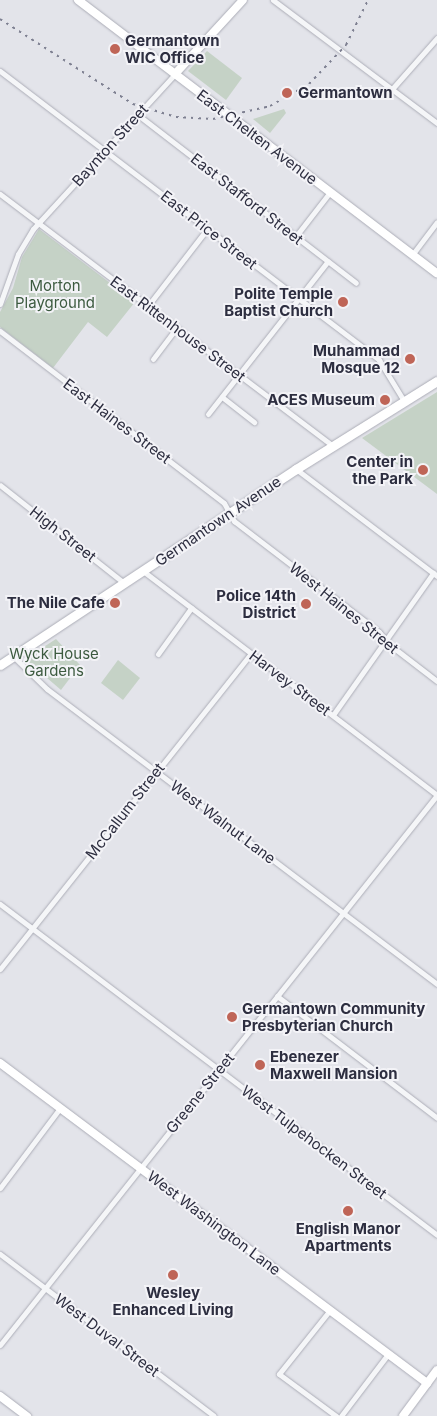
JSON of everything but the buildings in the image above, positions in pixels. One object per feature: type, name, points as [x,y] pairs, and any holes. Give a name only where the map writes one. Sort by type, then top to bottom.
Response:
[{"type":"main road","name":"East Chelten Avenue","points":[[78,0],[437,273]]},
{"type":"main road","name":"Baynton Street","points":[[175,74],[243,0]]},
{"type":"main road","name":"Germantown Avenue","points":[[0,664],[296,469],[437,381]]},
{"type":"main road","name":"West Washington Lane","points":[[0,1063],[427,1383]]},
{"type":"main road","points":[[403,1416],[437,1370]]},
{"type":"main road","points":[[0,1396],[27,1416]]},
{"type":"street","points":[[273,0],[437,124]]},
{"type":"street","points":[[392,89],[437,38]]},
{"type":"street","name":"East Price Street","points":[[0,71],[379,360],[404,401]]},
{"type":"street","name":"Baynton Street","points":[[0,304],[22,247],[38,223],[175,74]]},
{"type":"street","name":"East Stafford Street","points":[[138,115],[356,283]]},
{"type":"street","points":[[296,236],[330,192]]},
{"type":"street","name":"East Rittenhouse Street","points":[[0,194],[333,446]]},
{"type":"street","points":[[412,255],[437,222]]},
{"type":"street","points":[[147,307],[207,229]]},
{"type":"street","points":[[208,414],[328,261]]},
{"type":"street","points":[[153,359],[176,329]]},
{"type":"street","name":"East Haines Street","points":[[0,331],[224,503],[229,514]]},
{"type":"street","points":[[222,397],[254,422]]},
{"type":"street","points":[[296,469],[435,574],[333,715]]},
{"type":"street","name":"High Street","points":[[0,485],[124,583]]},
{"type":"street","name":"West Haines Street","points":[[229,514],[234,521],[437,681]]},
{"type":"street","name":"Harvey Street","points":[[143,571],[437,795]]},
{"type":"street","points":[[158,654],[191,608]]},
{"type":"street","name":"McCallum Street","points":[[0,969],[251,654]]},
{"type":"street","name":"West Walnut Lane","points":[[13,656],[40,684],[437,984]]},
{"type":"street","name":"Greene Street","points":[[0,1344],[437,795]]},
{"type":"street","name":"West Tulpehocken Street","points":[[0,904],[437,1235]]},
{"type":"street","points":[[277,996],[437,1118]]},
{"type":"street","points":[[0,1188],[60,1108]]},
{"type":"street","name":"West Duval Street","points":[[0,1254],[214,1416]]},
{"type":"street","points":[[330,1310],[279,1374],[336,1416]]},
{"type":"street","points":[[341,1416],[388,1354]]},
{"type":"green space","points":[[207,51],[242,78],[226,100],[188,71]]},
{"type":"green space","points":[[284,109],[286,113],[270,133],[253,119]]},
{"type":"green space","name":"Morton Playground","points":[[39,229],[135,302],[107,337],[88,322],[53,368],[0,327],[0,312],[13,288],[22,257]]},
{"type":"green space","points":[[437,392],[437,494],[362,438]]},
{"type":"green space","name":"Wyck House Gardens","points":[[56,639],[80,665],[61,690],[25,659]]},
{"type":"green space","points":[[118,660],[140,678],[123,700],[101,683]]},
{"type":"railway","points":[[0,19],[133,104],[176,117],[213,119],[270,106],[309,84],[346,45],[368,0]]},
{"type":"place","name":"Germantown WIC Office","points":[[115,49]]},
{"type":"place","name":"Germantown","points":[[287,93]]},
{"type":"place","name":"Polite Temple Baptist Church","points":[[343,302]]},
{"type":"place","name":"Muhammad Mosque 12","points":[[410,359]]},
{"type":"place","name":"ACES Museum","points":[[385,400]]},
{"type":"place","name":"Center in the Park","points":[[423,470]]},
{"type":"place","name":"The Nile Cafe","points":[[115,603]]},
{"type":"place","name":"Police 14th District","points":[[306,604]]},
{"type":"place","name":"Germantown Community Presbyterian Church","points":[[232,1017]]},
{"type":"place","name":"Ebenezer Maxwell Mansion","points":[[260,1065]]},
{"type":"place","name":"English Manor Apartments","points":[[348,1211]]},
{"type":"place","name":"Wesley Enhanced Living","points":[[173,1275]]}]
